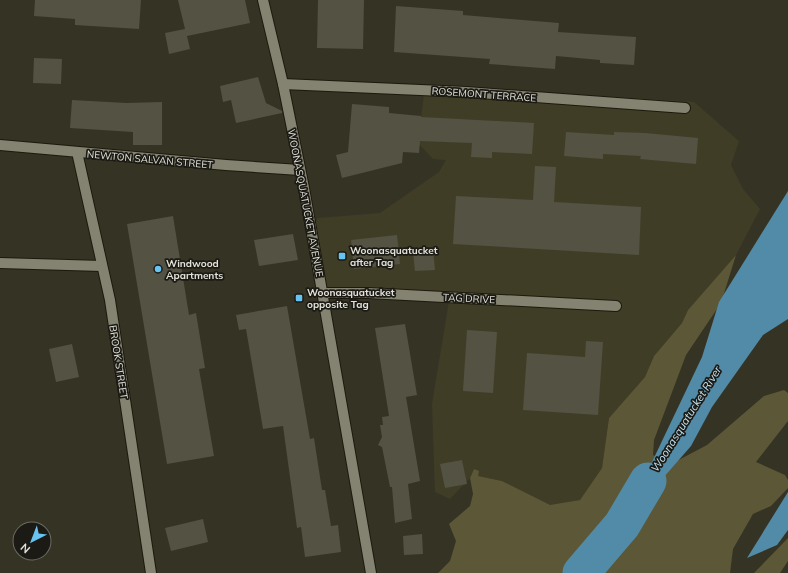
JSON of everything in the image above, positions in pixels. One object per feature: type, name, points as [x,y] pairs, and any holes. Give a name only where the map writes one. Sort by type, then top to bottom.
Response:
[{"type":"street","name":"WOONASQUATUCKET AVENUE","points":[[264,0],[304,188],[370,573]]},
{"type":"street","name":"ROSEMONT TERRACE","points":[[283,84],[466,92],[685,108]]},
{"type":"street","name":"NEWTON SALVAN STREET","points":[[0,145],[226,166],[300,170]]},
{"type":"street","name":"BROOK STREET","points":[[76,152],[86,188],[110,300],[151,573]]},
{"type":"street","points":[[0,263],[102,266]]},
{"type":"street","name":"TAG DRIVE","points":[[323,293],[368,293],[616,306]]},
{"type":"shaded area","points":[[434,85],[694,102],[739,141],[731,165],[743,189],[760,209],[736,255],[688,310],[682,323],[654,356],[645,377],[609,418],[602,468],[580,500],[550,506],[502,481],[477,476],[474,469],[470,478],[450,499],[435,492],[432,404],[449,301],[327,291],[324,281],[315,222],[318,218],[380,213],[439,172],[446,160],[433,159],[418,143],[425,86]]},
{"type":"shaded area","points":[[736,255],[721,303],[686,355],[654,440],[653,455],[671,464],[707,445],[764,396],[784,390],[788,393],[788,421],[756,462],[785,475],[788,480],[788,488],[771,506],[753,514],[733,549],[730,573],[438,573],[450,561],[456,541],[449,524],[470,506],[473,494],[470,478],[474,469],[479,471],[478,476],[502,481],[550,505],[580,500],[602,468],[609,418],[645,377],[654,356],[682,323],[688,310]]},
{"type":"shaded area","points":[[788,538],[788,561],[780,573],[754,573]]},
{"type":"water","points":[[788,191],[788,319],[763,335],[712,407],[691,446],[622,525],[702,357],[719,302]]},
{"type":"water","points":[[788,492],[788,530],[777,545],[747,558]]},
{"type":"building","points":[[35,0],[141,0],[139,29],[75,25],[75,19],[34,16]]},
{"type":"building","points":[[178,0],[245,0],[250,23],[187,36],[190,49],[169,54],[165,33],[185,29]]},
{"type":"building","points":[[318,0],[364,0],[363,49],[317,48]]},
{"type":"building","points":[[396,6],[463,11],[463,15],[559,23],[558,32],[636,37],[634,65],[600,63],[600,60],[556,56],[555,69],[489,64],[490,59],[394,52]]},
{"type":"building","points":[[34,58],[62,59],[61,84],[33,83]]},
{"type":"building","points":[[258,77],[266,103],[282,111],[282,113],[236,123],[231,100],[223,102],[220,86]]},
{"type":"building","points":[[72,100],[126,103],[162,102],[162,145],[133,145],[133,132],[70,128]]},
{"type":"building","points":[[352,104],[389,107],[389,113],[421,117],[534,123],[532,154],[492,152],[492,158],[471,157],[472,143],[420,141],[419,153],[403,152],[402,163],[342,178],[336,155],[348,152]]},
{"type":"building","points":[[566,132],[614,135],[614,132],[645,133],[698,138],[696,164],[640,159],[641,156],[603,154],[603,159],[564,156]]},
{"type":"building","points":[[535,166],[556,167],[554,202],[641,207],[639,255],[453,244],[456,196],[533,200]]},
{"type":"building","points":[[173,216],[189,315],[196,313],[205,368],[199,369],[214,456],[167,464],[127,224]]},
{"type":"building","points":[[293,234],[298,260],[259,266],[254,240]]},
{"type":"building","points":[[397,235],[400,264],[354,269],[351,240]]},
{"type":"building","points":[[433,250],[435,270],[415,271],[413,252]]},
{"type":"building","points":[[287,306],[310,439],[314,438],[322,490],[325,490],[331,526],[338,525],[341,552],[305,557],[301,527],[297,528],[283,426],[263,429],[246,329],[239,330],[236,315]]},
{"type":"building","points":[[405,324],[417,395],[406,397],[420,481],[408,484],[412,519],[395,523],[392,487],[390,487],[382,447],[378,445],[382,437],[380,425],[383,425],[382,417],[389,416],[375,328]]},
{"type":"building","points":[[467,330],[497,332],[493,393],[463,391]]},
{"type":"building","points":[[586,341],[603,342],[598,415],[523,410],[527,353],[585,357]]},
{"type":"building","points":[[72,344],[79,377],[56,382],[49,349]]},
{"type":"building","points":[[462,460],[467,484],[445,488],[440,464]]},
{"type":"building","points":[[203,519],[208,542],[171,551],[165,528]]},
{"type":"building","points":[[422,534],[423,554],[404,555],[403,536]]},
{"type":"waterway","name":"Woonasquatucket River","points":[[581,573],[622,525],[648,481]]},
{"type":"place","name":"Woonasquatucket after Tag","points":[[342,256]]},
{"type":"place","name":"Windwood Apartments","points":[[158,269]]},
{"type":"place","name":"Woonasquatucket opposite Tag","points":[[299,298]]}]
